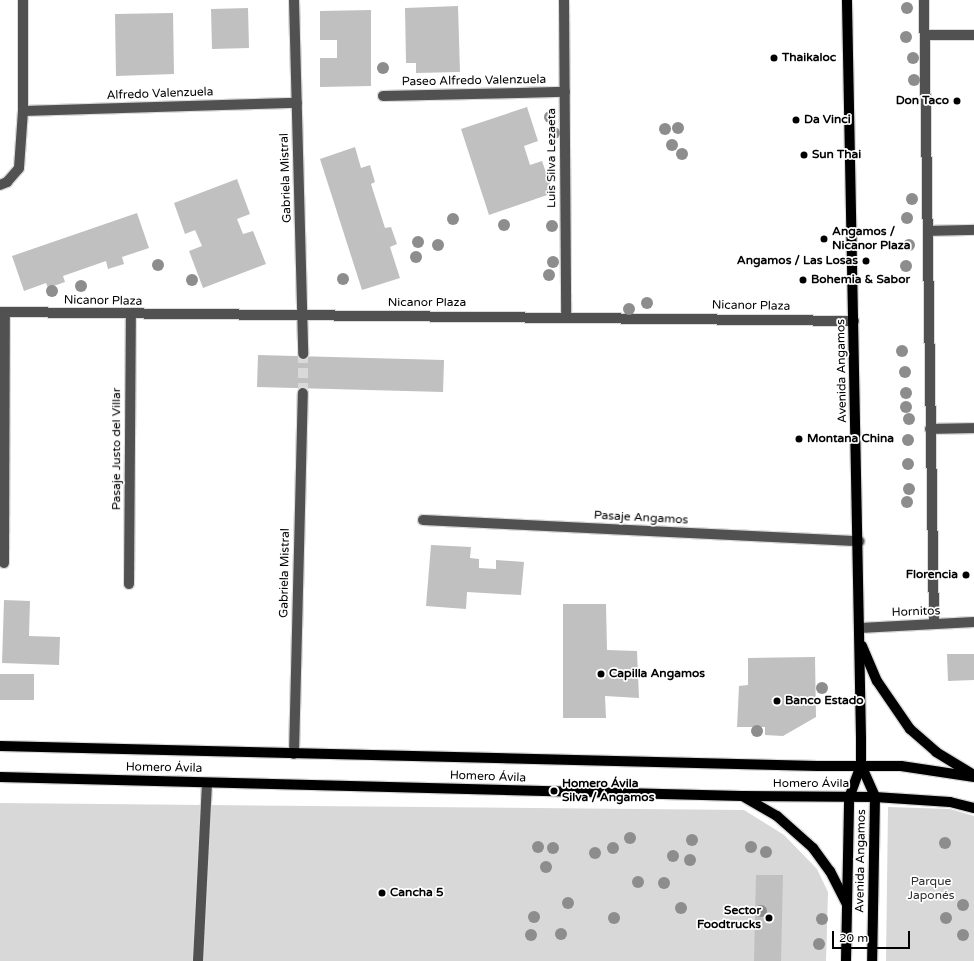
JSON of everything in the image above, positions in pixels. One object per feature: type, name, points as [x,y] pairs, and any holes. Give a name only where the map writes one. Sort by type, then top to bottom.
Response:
[{"type":"main road","name":"Avenida Angamos","points":[[846,961],[849,798],[861,765],[859,541],[847,0]]},
{"type":"main road","points":[[860,641],[877,681],[899,716],[936,752],[974,776]]},
{"type":"main road","name":"Homero Ávila","points":[[0,746],[294,754],[901,766],[974,776]]},
{"type":"main road","name":"Avenida Angamos","points":[[861,765],[875,797],[872,961]]},
{"type":"main road","name":"Homero Ávila","points":[[0,777],[742,796],[875,797],[950,802],[974,808]]},
{"type":"main road","points":[[742,796],[777,816],[813,848],[830,871],[848,907]]},
{"type":"street","points":[[3,183],[19,168],[24,111],[23,0]]},
{"type":"street","name":"Gabriela Mistral","points":[[294,0],[304,354]]},
{"type":"street","name":"Luis Silva Lezaeta","points":[[564,0],[566,316]]},
{"type":"street","points":[[924,0],[929,231],[930,429],[934,624]]},
{"type":"street","points":[[925,35],[974,35]]},
{"type":"street","name":"Paseo Alfredo Valenzuela","points":[[383,96],[565,92]]},
{"type":"street","name":"Alfredo Valenzuela","points":[[24,111],[297,103]]},
{"type":"street","points":[[929,231],[974,230]]},
{"type":"street","points":[[3,312],[4,563]]},
{"type":"street","name":"Nicanor Plaza","points":[[3,312],[566,316],[854,321]]},
{"type":"street","name":"Pasaje Justo del Villar","points":[[130,584],[131,314]]},
{"type":"street","name":"Gabriela Mistral","points":[[294,754],[303,393]]},
{"type":"street","points":[[930,429],[974,428]]},
{"type":"street","name":"Pasaje Angamos","points":[[422,520],[859,541]]},
{"type":"street","name":"Hornitos","points":[[860,628],[974,622]]},
{"type":"street","points":[[198,961],[207,782]]},
{"type":"green space","points":[[0,803],[744,810],[784,835],[817,869],[828,892],[826,961],[0,961]]},
{"type":"green space","name":"Parque Japonés","points":[[888,807],[950,809],[974,816],[974,961],[886,961]]},
{"type":"building","points":[[458,6],[460,72],[416,73],[416,63],[406,63],[405,8]]},
{"type":"building","points":[[248,8],[249,48],[212,49],[211,9]]},
{"type":"building","points":[[371,10],[371,86],[320,87],[320,58],[337,58],[337,40],[320,40],[320,11]]},
{"type":"building","points":[[173,13],[174,74],[116,76],[115,14]]},
{"type":"building","points":[[527,107],[538,141],[524,146],[530,165],[542,161],[553,193],[489,215],[461,129]]},
{"type":"building","points":[[355,147],[361,168],[370,165],[375,182],[371,184],[385,228],[391,227],[397,244],[390,247],[400,278],[362,290],[320,159]]},
{"type":"building","points":[[237,179],[250,214],[237,219],[243,234],[253,231],[266,264],[203,288],[189,251],[202,246],[195,230],[185,234],[174,203]]},
{"type":"building","points":[[137,213],[149,248],[122,257],[124,264],[108,269],[106,261],[63,276],[65,282],[48,288],[46,283],[24,291],[12,256]]},
{"type":"building","points":[[258,355],[444,360],[443,392],[257,387]]},
{"type":"building","points":[[431,545],[471,547],[470,558],[479,559],[479,568],[496,569],[496,560],[524,562],[521,595],[467,592],[466,609],[426,606]]},
{"type":"building","points":[[4,600],[30,601],[29,636],[60,637],[59,665],[2,663]]},
{"type":"building","name":"Capilla Angamos","points":[[563,604],[606,604],[607,650],[637,651],[639,698],[605,696],[606,718],[563,718]]},
{"type":"building","points":[[947,654],[974,654],[974,680],[948,681]]},
{"type":"building","name":"Banco Estado","points":[[815,657],[816,717],[783,736],[765,735],[765,727],[737,727],[739,686],[748,685],[748,658]]},
{"type":"building","points":[[0,674],[34,674],[34,700],[0,700]]},
{"type":"building","name":"Sector Foodtrucks","points":[[756,875],[783,875],[781,961],[754,961]]},
{"type":"tunnel","points":[[303,354],[303,393]]},
{"type":"place","name":"Thaikaloc","points":[[774,58]]},
{"type":"place","name":"Don Taco","points":[[957,101]]},
{"type":"place","name":"Da Vinci","points":[[796,120]]},
{"type":"place","name":"Sun Thai","points":[[804,155]]},
{"type":"place","name":"Angamos / Nicanor Plaza","points":[[824,239]]},
{"type":"place","name":"Angamos / Las Losas","points":[[866,261]]},
{"type":"place","name":"Bohemia & Sabor","points":[[803,280]]},
{"type":"place","name":"Montana China","points":[[799,439]]},
{"type":"place","name":"Florencia","points":[[966,575]]},
{"type":"place","name":"Capilla Angamos","points":[[601,674]]},
{"type":"place","name":"Banco Estado","points":[[777,701]]},
{"type":"place","name":"Homero Ávila Silva / Angamos","points":[[554,791]]},
{"type":"place","name":"Cancha 5","points":[[382,893]]},
{"type":"place","name":"Sector Foodtrucks","points":[[769,918]]}]
